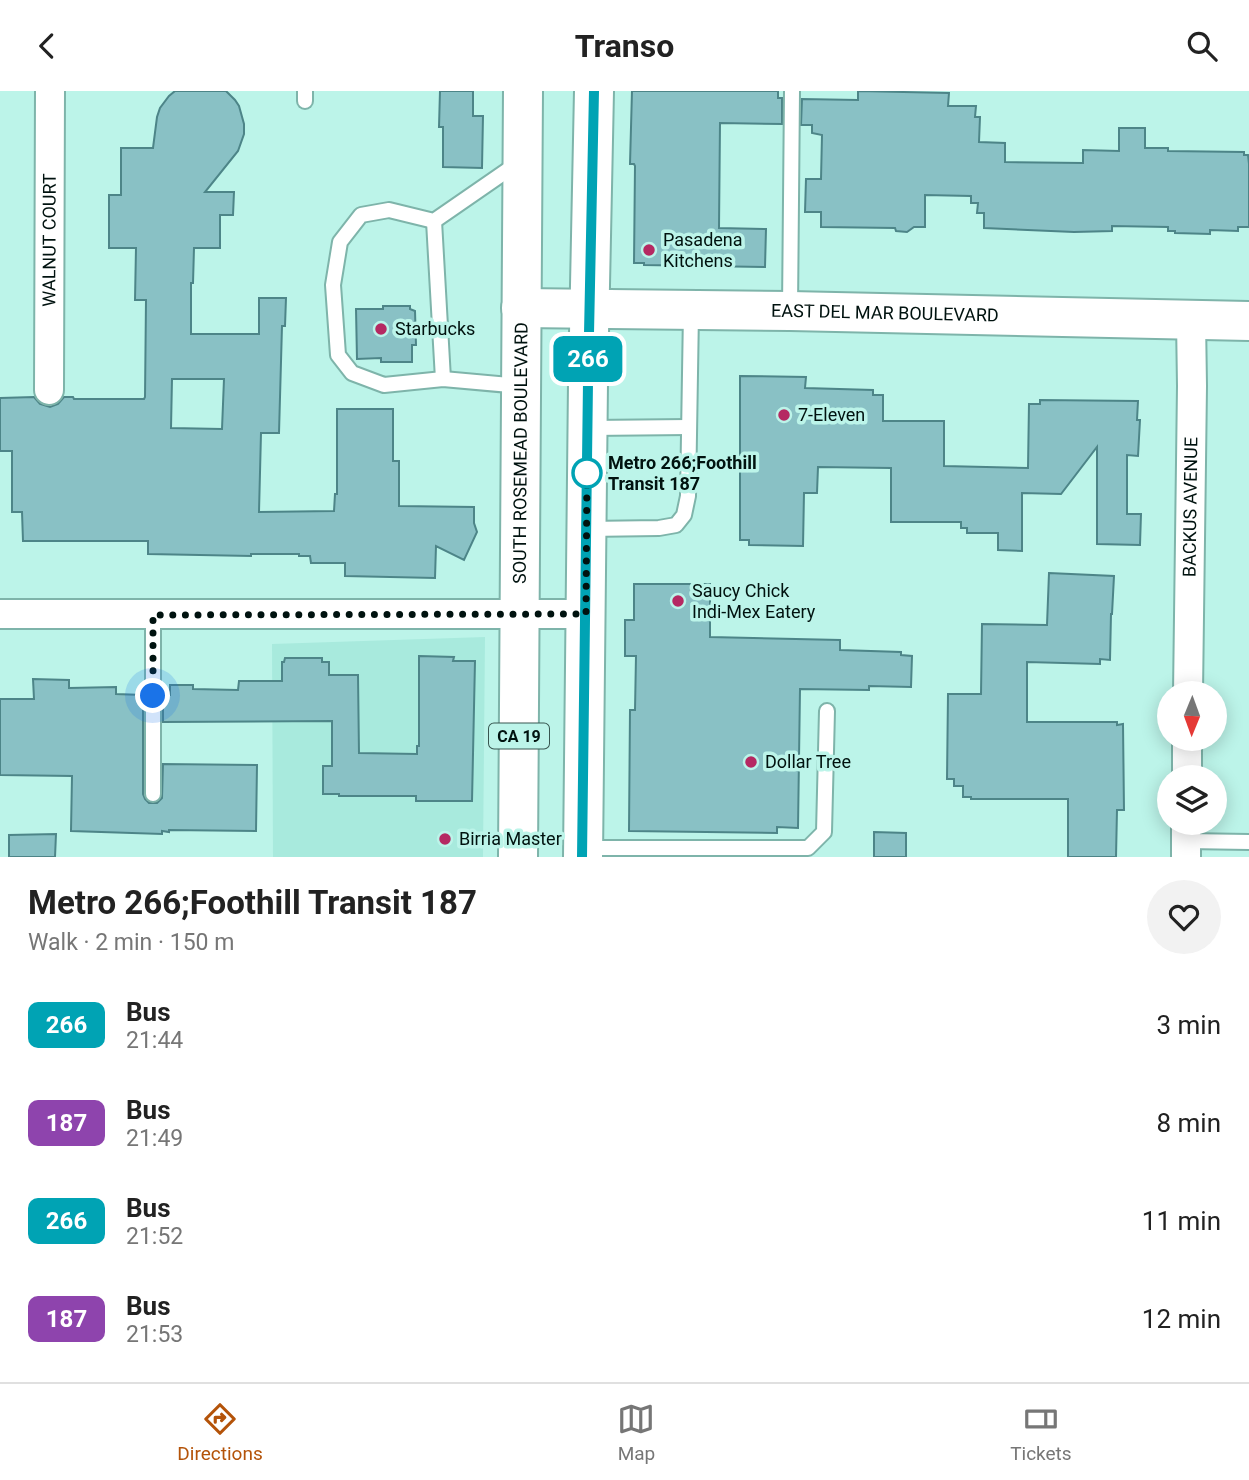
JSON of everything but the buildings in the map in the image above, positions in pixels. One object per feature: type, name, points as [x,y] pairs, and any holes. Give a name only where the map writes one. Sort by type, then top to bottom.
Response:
[{"type":"main road","name":"SOUTH ROSEMEAD BOULEVARD","points":[[518,857],[523,91]]},
{"type":"main road","points":[[583,853],[594,91]]},
{"type":"main road","name":"EAST DEL MAR BOULEVARD","points":[[521,308],[1249,321]]},
{"type":"street","name":"WALNUT COURT","points":[[49,390],[50,91]]},
{"type":"street","name":"BACKUS AVENUE","points":[[1188,681],[1191,320]]},
{"type":"street","points":[[0,614],[586,614]]},
{"type":"lane","points":[[790,311],[792,91]]},
{"type":"lane","points":[[520,386],[443,379],[384,385],[352,373],[338,355],[333,285],[340,242],[361,215],[389,210],[434,221],[522,160]]},
{"type":"lane","points":[[434,221],[443,379]]},
{"type":"lane","points":[[586,529],[659,528],[676,524],[684,515],[688,496],[691,311]]},
{"type":"lane","points":[[588,428],[689,427]]},
{"type":"lane","points":[[153,615],[153,794]]},
{"type":"lane","points":[[583,853],[808,848],[824,832],[827,711]]},
{"type":"lane","points":[[1186,840],[1249,842]]},
{"type":"shaded area","points":[[485,637],[483,857],[273,857],[272,644]]},
{"type":"bus line","name":"266","points":[[582,857],[594,91]]},
{"type":"place","name":"Pasadena Kitchens","points":[[649,250]]},
{"type":"place","name":"Starbucks","points":[[381,329]]},
{"type":"place","name":"7-Eleven","points":[[784,415]]},
{"type":"place","name":"Metro 266;Foothill Transit 187","points":[[587,473]]},
{"type":"place","name":"Saucy Chick Indi-Mex Eatery","points":[[678,601]]},
{"type":"place","name":"Dollar Tree","points":[[751,762]]},
{"type":"place","name":"Birria Master","points":[[445,839]]},
{"type":"route","points":[[153,696],[153,615],[586,614],[587,463],[587,473]]}]
